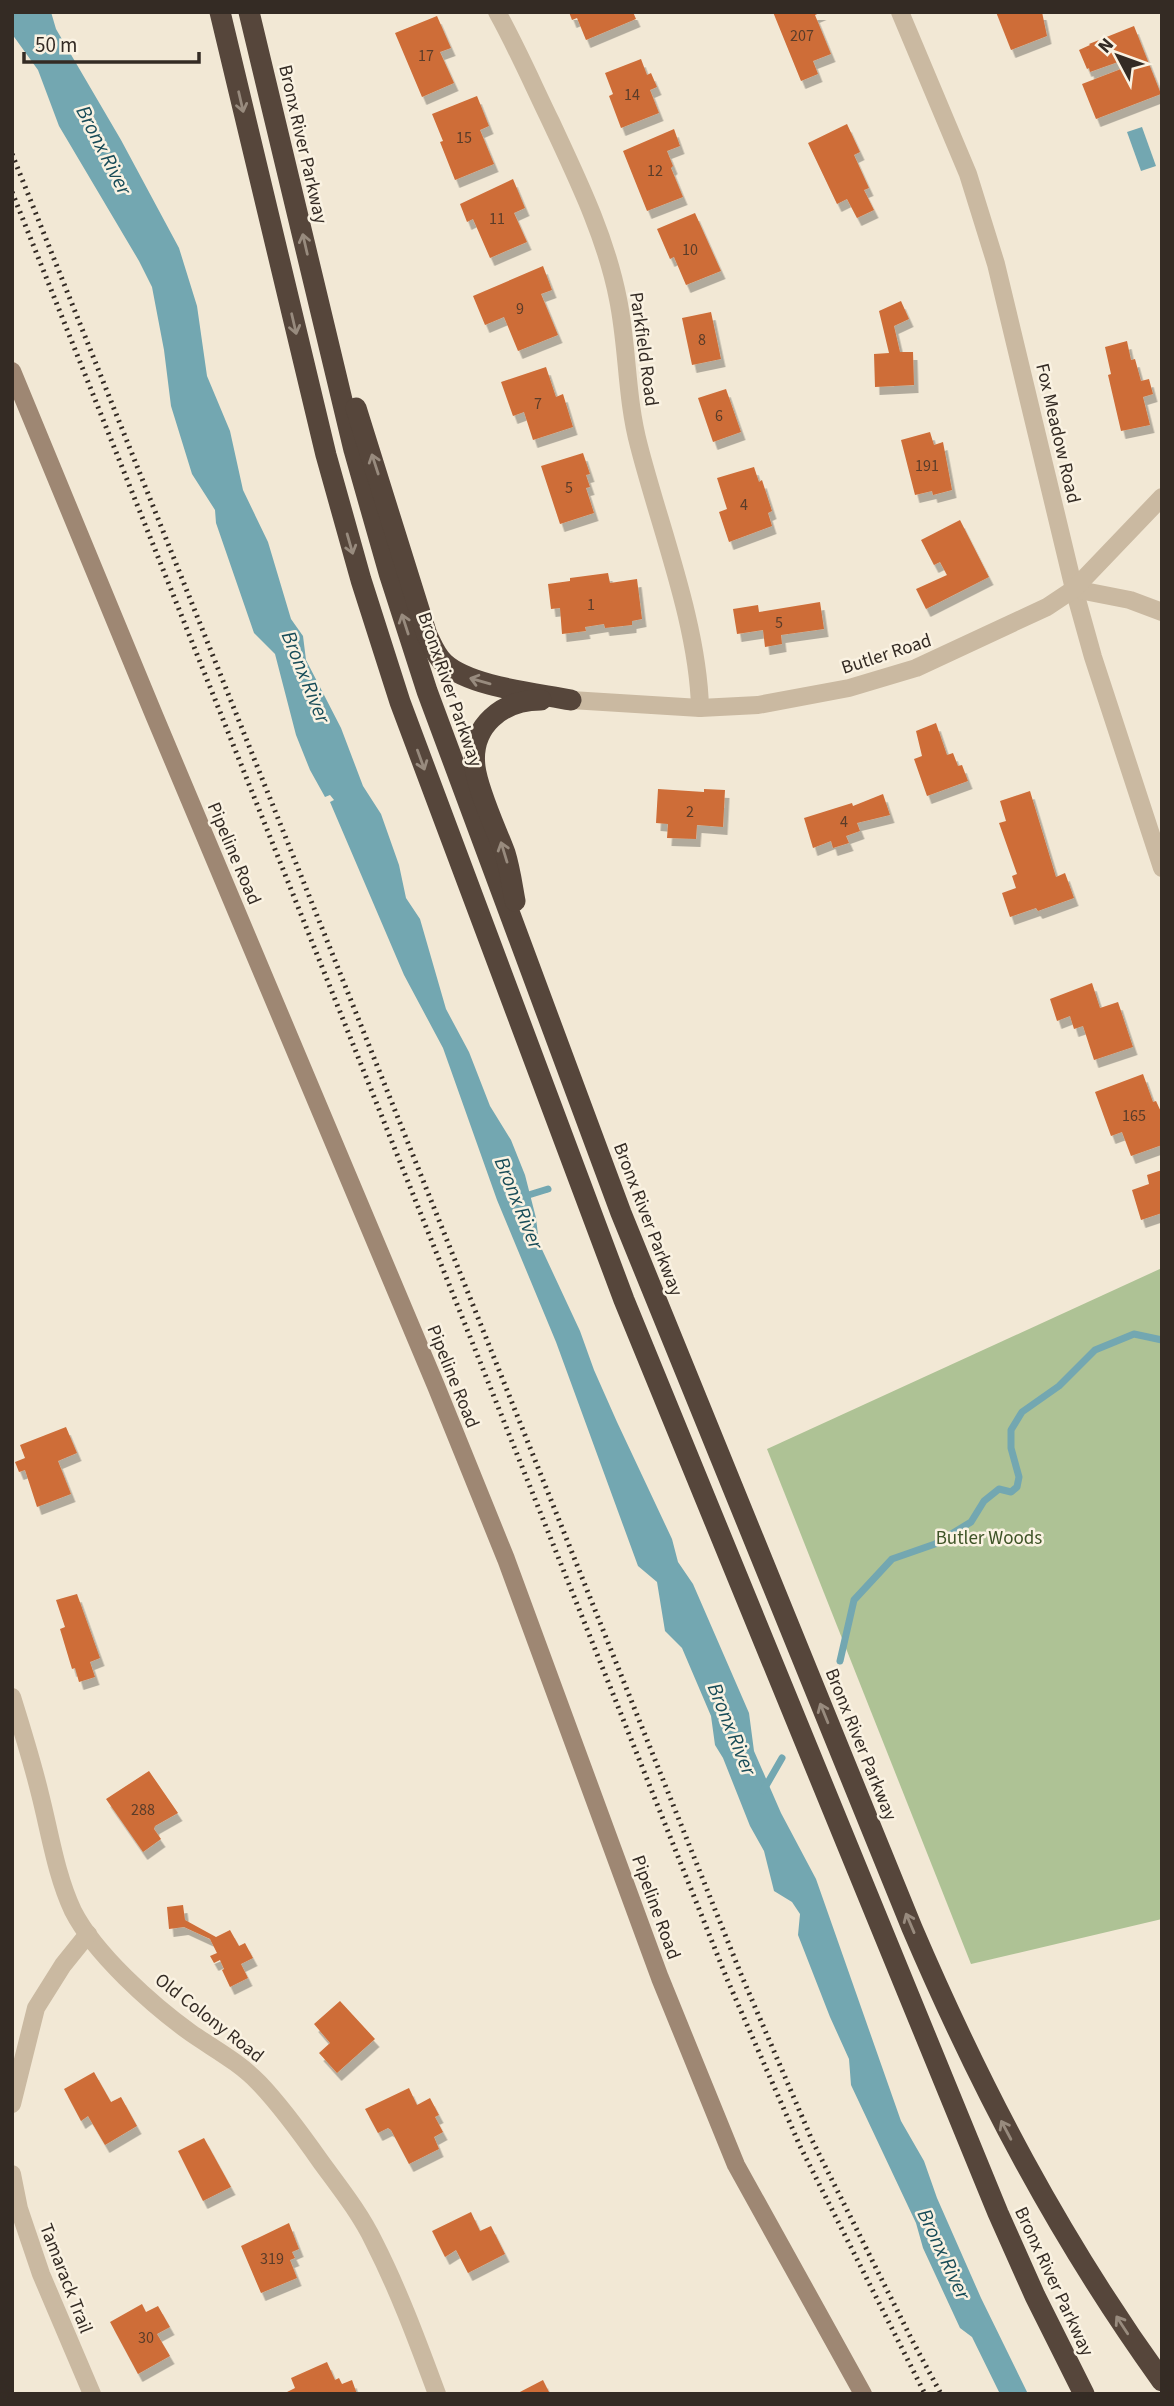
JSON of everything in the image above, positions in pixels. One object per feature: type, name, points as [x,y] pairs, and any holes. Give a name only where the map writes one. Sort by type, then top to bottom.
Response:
[{"type":"highway","name":"Bronx River Parkway","points":[[220,12],[326,455],[373,621],[409,728],[624,1300],[998,2213],[1035,2296],[1084,2394]]},
{"type":"highway","name":"Bronx River Parkway","points":[[249,12],[354,450],[404,621],[456,773],[652,1290],[942,1999],[998,2114],[1045,2201],[1081,2262],[1162,2381]]},
{"type":"highway","points":[[313,281],[378,472],[427,635],[436,654],[448,667],[472,679],[571,700]]},
{"type":"highway","points":[[529,967],[506,858],[477,774],[477,741],[491,717],[509,706],[528,700],[571,700]]},
{"type":"street","name":"Parkfield Road","points":[[497,12],[515,44],[574,171],[592,214],[618,297],[638,443],[686,615],[700,708]]},
{"type":"street","name":"Fox Meadow Road","points":[[900,12],[968,174],[996,264],[1074,589],[1093,657],[1162,868]]},
{"type":"street","name":"Pipeline Road","points":[[12,370],[153,715],[501,1546],[660,1978],[736,2165],[863,2394]]},
{"type":"street","name":"Butler Road","points":[[571,700],[700,708],[758,705],[849,688],[916,668],[1047,607],[1074,589],[1162,498]]},
{"type":"street","points":[[1074,589],[1130,600],[1162,612]]},
{"type":"street","name":"Old Colony Road","points":[[12,1697],[40,1791],[58,1867],[74,1911],[88,1934],[107,1958],[163,2010],[189,2032],[243,2067],[299,2131],[351,2203],[373,2239],[396,2288],[438,2394]]},
{"type":"street","points":[[12,2104],[36,2008],[63,1965],[88,1934]]},
{"type":"street","name":"Tamarack Trail","points":[[12,2174],[19,2209],[41,2274],[92,2394]]},
{"type":"green space","name":"Butler Woods","points":[[1162,1268],[1162,1919],[971,1964],[767,1449]]},
{"type":"water","name":"Bronx River","points":[[12,12],[51,12],[56,29],[121,140],[179,248],[197,306],[207,376],[230,431],[243,490],[268,542],[291,619],[303,636],[306,660],[341,728],[363,786],[381,814],[399,865],[406,898],[420,919],[446,1009],[469,1052],[490,1106],[511,1140],[525,1175],[536,1218],[539,1243],[580,1331],[617,1422],[672,1539],[678,1562],[693,1584],[749,1713],[754,1751],[781,1813],[816,1879],[901,2121],[924,2161],[937,2198],[981,2298],[1028,2394],[1000,2394],[972,2337],[960,2328],[923,2248],[916,2223],[851,2085],[849,2059],[798,1935],[800,1914],[792,1902],[774,1891],[764,1851],[750,1826],[723,1758],[715,1745],[711,1716],[682,1648],[665,1631],[657,1582],[638,1566],[556,1342],[497,1200],[443,1048],[404,975],[330,802],[334,800],[330,795],[325,797],[310,770],[296,735],[275,654],[254,633],[216,523],[215,510],[192,474],[171,406],[152,287],[59,126],[38,70],[12,34]]},
{"type":"water","points":[[1142,127],[1156,166],[1141,171],[1127,132]]},
{"type":"building","points":[[569,12],[633,12],[636,19],[586,40],[577,18],[572,20]]},
{"type":"building","points":[[773,12],[822,12],[815,15],[831,54],[813,61],[818,74],[801,81]]},
{"type":"building","points":[[996,12],[1042,12],[1047,36],[1011,50]]},
{"type":"building","points":[[437,16],[451,48],[440,52],[454,83],[422,97],[395,33]]},
{"type":"building","points":[[1134,26],[1161,94],[1096,119],[1082,84],[1121,69],[1118,62],[1090,72],[1079,50]]},
{"type":"building","points":[[641,59],[647,75],[651,73],[657,87],[650,90],[659,113],[621,128],[609,96],[613,94],[605,73]]},
{"type":"building","points":[[477,96],[489,126],[480,130],[494,164],[455,180],[432,114]]},
{"type":"building","points":[[847,124],[860,152],[854,155],[869,188],[864,190],[874,210],[857,218],[847,199],[837,204],[808,143]]},
{"type":"building","points":[[674,129],[680,146],[667,151],[683,197],[647,211],[623,151]]},
{"type":"building","points":[[513,179],[525,208],[514,213],[527,242],[490,258],[473,219],[467,222],[460,204]]},
{"type":"building","points":[[695,213],[721,271],[686,285],[674,257],[670,259],[657,229]]},
{"type":"building","points":[[543,266],[552,290],[541,294],[558,335],[518,351],[504,317],[485,325],[473,296]]},
{"type":"building","points":[[901,301],[909,319],[894,326],[900,352],[913,352],[914,385],[875,387],[874,354],[889,353],[879,311]]},
{"type":"building","points":[[711,312],[721,359],[692,365],[682,318]]},
{"type":"building","points":[[1127,341],[1131,360],[1135,359],[1141,381],[1149,379],[1153,394],[1143,397],[1150,425],[1121,431],[1108,375],[1111,374],[1105,347]]},
{"type":"building","points":[[546,367],[556,397],[563,394],[573,427],[533,440],[524,412],[513,416],[501,382]]},
{"type":"building","points":[[726,389],[741,432],[713,442],[698,398]]},
{"type":"building","points":[[930,432],[934,445],[943,442],[952,490],[933,495],[932,491],[915,495],[901,440]]},
{"type":"building","points":[[583,453],[590,474],[586,475],[590,487],[586,488],[594,513],[560,524],[541,466]]},
{"type":"building","points":[[754,467],[759,482],[762,480],[772,511],[768,513],[772,526],[729,542],[719,512],[727,509],[717,478]]},
{"type":"building","points":[[960,520],[989,577],[926,609],[916,589],[947,575],[940,562],[934,565],[921,540]]},
{"type":"building","points":[[608,573],[610,583],[637,579],[642,619],[632,621],[632,625],[605,628],[604,624],[585,627],[586,631],[562,634],[560,608],[551,609],[548,584]]},
{"type":"building","points":[[820,602],[824,629],[781,635],[782,644],[765,647],[763,630],[737,634],[733,609],[758,605],[759,612]]},
{"type":"building","points":[[936,723],[947,755],[953,753],[958,766],[962,765],[968,781],[927,796],[914,759],[922,756],[916,731]]},
{"type":"building","points":[[658,789],[704,792],[704,789],[725,790],[723,827],[697,825],[696,839],[667,838],[668,824],[656,823]]},
{"type":"building","points":[[1030,791],[1056,877],[1065,873],[1074,898],[1038,911],[1036,908],[1010,917],[1002,893],[1016,888],[1012,876],[1017,874],[999,823],[1006,821],[1000,801]]},
{"type":"building","points":[[883,794],[890,815],[857,823],[860,831],[846,836],[849,843],[833,848],[831,841],[813,848],[804,818],[852,803],[853,806]]},
{"type":"building","points":[[1092,983],[1100,1008],[1118,1002],[1133,1047],[1094,1060],[1083,1026],[1074,1029],[1070,1016],[1057,1021],[1050,999]]},
{"type":"building","points":[[1143,1074],[1153,1102],[1156,1101],[1162,1114],[1162,1145],[1131,1156],[1122,1132],[1111,1136],[1095,1092]]},
{"type":"building","points":[[1162,1170],[1162,1213],[1141,1220],[1132,1190],[1149,1184],[1147,1175]]},
{"type":"building","points":[[66,1427],[77,1453],[58,1461],[71,1494],[37,1507],[25,1470],[19,1472],[15,1462],[25,1458],[20,1445]]},
{"type":"building","points":[[77,1594],[100,1658],[90,1662],[95,1677],[79,1682],[75,1668],[72,1669],[60,1629],[65,1627],[56,1600]]},
{"type":"building","points":[[149,1771],[178,1813],[155,1826],[154,1829],[161,1839],[143,1852],[106,1799]]},
{"type":"building","points":[[183,1905],[185,1920],[216,1937],[230,1930],[239,1946],[245,1943],[253,1958],[241,1964],[248,1978],[230,1987],[220,1960],[214,1963],[210,1956],[217,1953],[210,1939],[184,1927],[169,1929],[167,1907]]},
{"type":"building","points":[[340,2001],[375,2039],[337,2073],[319,2053],[330,2043],[314,2024]]},
{"type":"building","points":[[94,2072],[111,2102],[121,2097],[137,2126],[105,2145],[88,2116],[81,2121],[64,2089]]},
{"type":"building","points":[[409,2088],[417,2105],[430,2098],[439,2115],[435,2117],[443,2132],[434,2137],[439,2149],[409,2164],[391,2130],[388,2128],[378,2133],[365,2109]]},
{"type":"building","points":[[204,2138],[231,2187],[203,2201],[178,2151]]},
{"type":"building","points":[[471,2212],[480,2231],[491,2226],[505,2254],[468,2273],[456,2250],[445,2257],[432,2231]]},
{"type":"building","points":[[289,2223],[299,2249],[292,2252],[295,2258],[290,2260],[297,2278],[261,2293],[241,2246]]},
{"type":"building","points":[[142,2304],[146,2312],[158,2306],[170,2327],[157,2334],[170,2356],[138,2374],[110,2322]]},
{"type":"building","points":[[327,2362],[335,2380],[339,2378],[342,2384],[352,2380],[357,2394],[283,2394],[295,2388],[291,2378]]},
{"type":"building","points":[[543,2380],[550,2394],[516,2394]]},
{"type":"waterway","name":"Bronx River","points":[[522,1197],[548,1189]]},
{"type":"waterway","points":[[840,1661],[854,1600],[892,1559],[935,1544],[971,1522],[984,1501],[999,1489],[1011,1492],[1017,1487],[1019,1477],[1011,1448],[1011,1430],[1022,1412],[1059,1386],[1095,1350],[1134,1334],[1162,1340]]},
{"type":"waterway","points":[[763,1791],[782,1758]]},
{"type":"railway","points":[[12,154],[740,1972],[812,2140],[941,2394]]},
{"type":"railway","points":[[12,192],[727,1979],[800,2146],[925,2394]]}]
